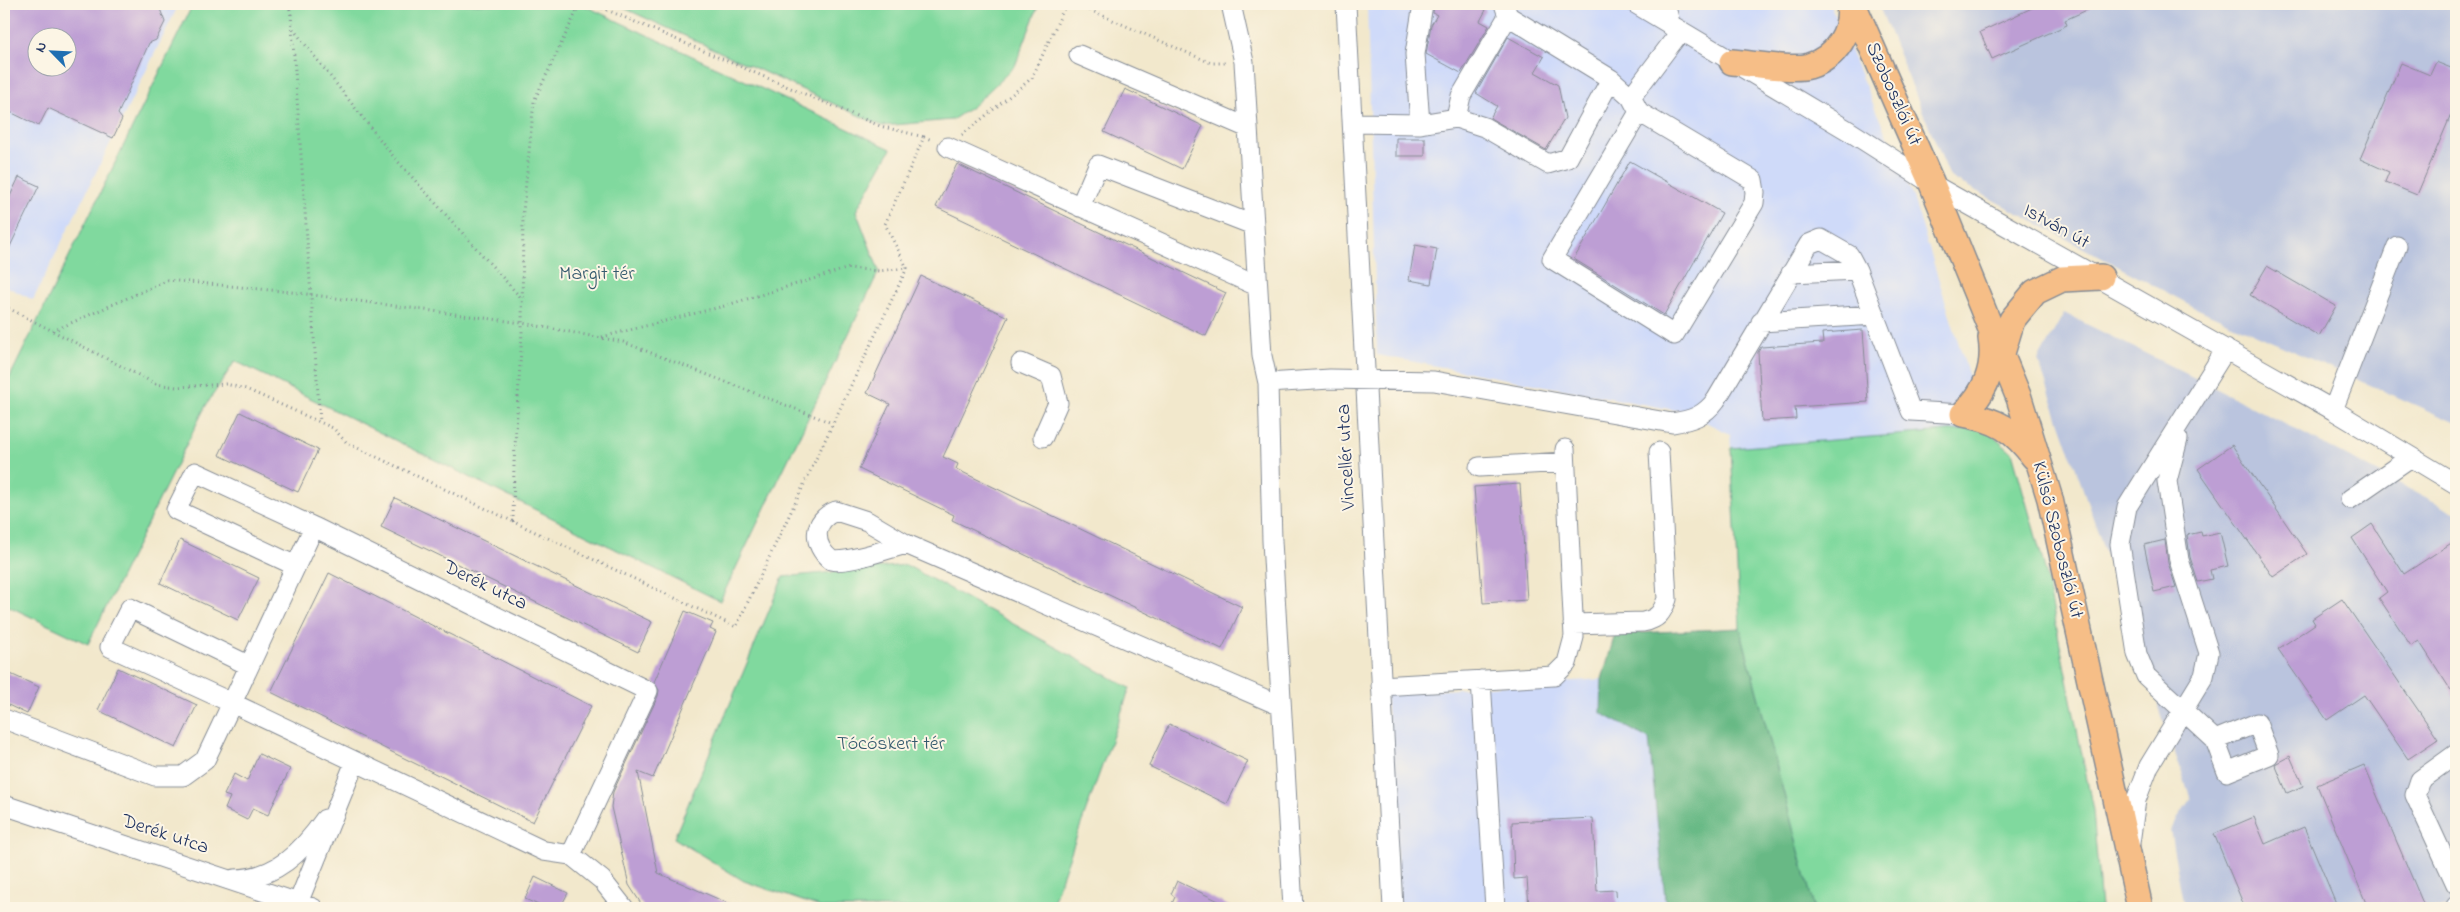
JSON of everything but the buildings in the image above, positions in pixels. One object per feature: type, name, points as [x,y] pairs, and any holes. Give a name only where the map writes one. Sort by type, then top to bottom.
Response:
[{"type":"main road","points":[[1732,62],[1808,67],[1828,55],[1841,43],[1849,27],[1851,4]]},
{"type":"main road","name":"Szoboszlói út","points":[[1851,4],[1932,184]]},
{"type":"main road","name":"Külső Szoboszlói út","points":[[1932,184],[2002,353],[2040,465],[2072,594],[2140,908]]},
{"type":"main road","points":[[2002,353],[2012,320],[2035,292],[2062,279],[2101,277]]},
{"type":"main road","points":[[1963,414],[1984,391],[1991,371],[1994,354],[1989,321]]},
{"type":"main road","points":[[1963,414],[1984,418],[2003,425],[2026,446],[2040,465]]},
{"type":"street","points":[[1231,4],[1244,62],[1246,127],[1262,356],[1268,383],[1272,541],[1293,908]]},
{"type":"street","name":"Vincellér utca","points":[[1346,4],[1354,123],[1393,908]]},
{"type":"street","points":[[1420,124],[1414,54],[1423,4]]},
{"type":"street","name":"István út","points":[[1636,4],[1932,184],[2101,277],[2334,410],[2456,484]]},
{"type":"street","points":[[1456,118],[1461,96],[1506,10],[1611,79],[1635,105],[1753,180],[1754,203],[1674,335],[1552,259],[1635,105],[1676,29],[1664,4]]},
{"type":"street","points":[[1079,54],[1246,127]]},
{"type":"street","points":[[1354,123],[1420,124],[1456,118],[1484,127],[1548,164],[1568,158],[1611,79]]},
{"type":"street","points":[[948,147],[1257,286]]},
{"type":"street","points":[[1080,207],[1098,165],[1253,225]]},
{"type":"street","points":[[1268,383],[1366,379],[1434,381],[1672,423],[1693,420],[1707,412],[1716,400],[1809,244],[1821,239],[1849,255],[1857,270],[1910,411],[1963,414]]},
{"type":"street","points":[[2334,410],[2397,246]]},
{"type":"street","points":[[1791,273],[1857,270]]},
{"type":"street","points":[[1761,322],[1875,315]]},
{"type":"street","points":[[2214,740],[2146,676],[2137,654],[2120,544],[2127,507],[2188,414],[2226,349]]},
{"type":"street","points":[[1020,363],[1051,376],[1058,403],[1043,437]]},
{"type":"street","points":[[2129,857],[2136,800],[2149,766],[2204,676],[2209,653],[2179,560],[2167,481],[2177,441],[2188,414]]},
{"type":"street","points":[[1573,624],[1643,622],[1652,620],[1662,614],[1667,599],[1659,452]]},
{"type":"street","points":[[1381,686],[1554,676],[1567,663],[1574,637],[1565,455],[1479,467]]},
{"type":"street","points":[[2350,499],[2411,457]]},
{"type":"street","points":[[4,720],[155,776],[183,776],[205,760],[248,665],[296,566],[314,527],[195,472],[176,510],[296,566]]},
{"type":"street","name":"Derék utca","points":[[314,527],[648,691],[571,855]]},
{"type":"street","points":[[906,544],[1281,706]]},
{"type":"street","points":[[248,665],[130,608],[110,647],[544,851],[571,855],[602,880],[624,908]]},
{"type":"street","points":[[1481,680],[1495,908]]},
{"type":"street","points":[[2456,754],[2420,780],[2415,795],[2456,884]]},
{"type":"street","points":[[302,907],[355,762]]},
{"type":"street","points":[[225,879],[250,879],[264,875],[286,862],[307,842],[343,791]]},
{"type":"street","name":"Derék utca","points":[[4,805],[225,879],[302,907]]},
{"type":"path","points":[[289,4],[294,31],[393,156],[522,300]]},
{"type":"path","points":[[514,522],[514,464],[522,323],[522,212],[534,101],[580,4]]},
{"type":"path","points":[[593,4],[880,126],[924,137],[948,147],[1032,78],[1066,4]]},
{"type":"path","points":[[1076,4],[1211,63],[1244,62]]},
{"type":"path","points":[[291,14],[320,422]]},
{"type":"path","points":[[907,268],[885,224],[924,137]]},
{"type":"path","points":[[600,338],[724,306],[849,268],[879,271],[907,268]]},
{"type":"path","points":[[4,306],[156,384],[176,387],[226,384],[246,389],[333,428],[347,443],[736,627],[907,268]]},
{"type":"path","points":[[53,331],[168,280],[312,295],[522,323],[623,342],[832,423]]},
{"type":"shaded area","points":[[4,4],[179,4],[33,300],[4,285]]},
{"type":"shaded area","points":[[1367,4],[1830,4],[1912,194],[1985,428],[1731,448],[1730,434],[1685,412],[1377,355]]},
{"type":"shaded area","points":[[1878,4],[2456,4],[2456,423],[2198,309],[1950,177]]},
{"type":"shaded area","points":[[2064,313],[2229,395],[2456,513],[2456,908],[2184,908],[2170,830],[2191,799],[2038,360]]},
{"type":"shaded area","points":[[1602,679],[1601,713],[1649,738],[1666,908],[1400,908],[1386,694]]},
{"type":"green space","name":"Margit tér","points":[[193,4],[581,4],[891,149],[856,211],[879,271],[720,601],[235,361],[205,407],[88,644],[4,604],[4,389]]},
{"type":"green space","points":[[615,4],[1039,4],[1015,66],[973,106],[952,120],[882,126]]},
{"type":"green space","points":[[1985,428],[2012,452],[2045,569],[2093,810],[2101,908],[1814,908],[1740,628],[1731,448]]},
{"type":"green space","name":"Tócóskert tér","points":[[906,565],[1130,688],[1051,908],[823,908],[744,881],[674,838],[783,577]]},
{"type":"green space","points":[[1740,628],[1814,908],[1666,908],[1649,739],[1601,713],[1602,679],[1615,634]]}]
